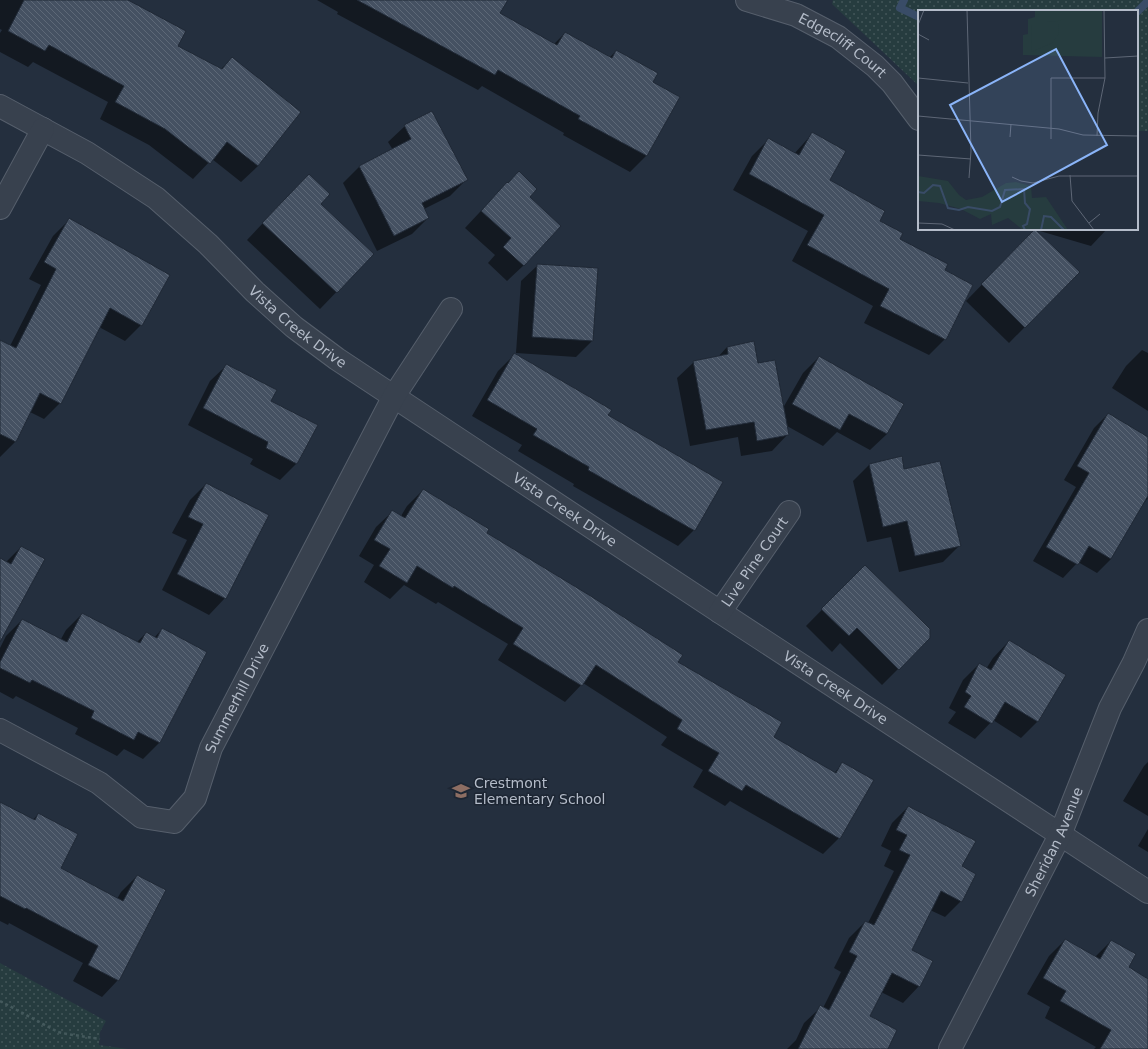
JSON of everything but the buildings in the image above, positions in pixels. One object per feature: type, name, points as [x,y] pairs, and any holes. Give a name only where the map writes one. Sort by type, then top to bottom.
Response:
[{"type":"street","name":"Edgecliff Court","points":[[747,0],[796,15],[838,37],[875,66],[892,83],[918,118]]},
{"type":"street","name":"Vista Creek Drive","points":[[0,106],[87,153],[156,198],[208,244],[255,292],[294,327],[337,359],[1148,892]]},
{"type":"street","points":[[0,208],[43,129]]},
{"type":"street","points":[[394,396],[451,308]]},
{"type":"street","name":"Summerhill Drive","points":[[0,730],[99,783],[142,817],[174,822],[195,798],[212,748],[394,396]]},
{"type":"street","name":"Live Pine Court","points":[[720,612],[789,512]]},
{"type":"street","name":"Sheridan Avenue","points":[[950,1049],[1060,835],[1110,708],[1134,662],[1148,630]]},
{"type":"path","points":[[0,1001],[58,1032],[100,1039]]},
{"type":"green space","points":[[833,0],[1148,0],[1148,131],[1138,131],[1138,10],[918,10],[918,85],[832,4]]},
{"type":"green space","points":[[0,963],[106,1021],[100,1032],[99,1045],[128,1049],[0,1049]]},
{"type":"waterway","points":[[904,0],[900,8],[918,17]]},
{"type":"waterway","points":[[1138,11],[1148,1]]},
{"type":"place","name":"Crestmont Elementary School","points":[[461,791]]}]
